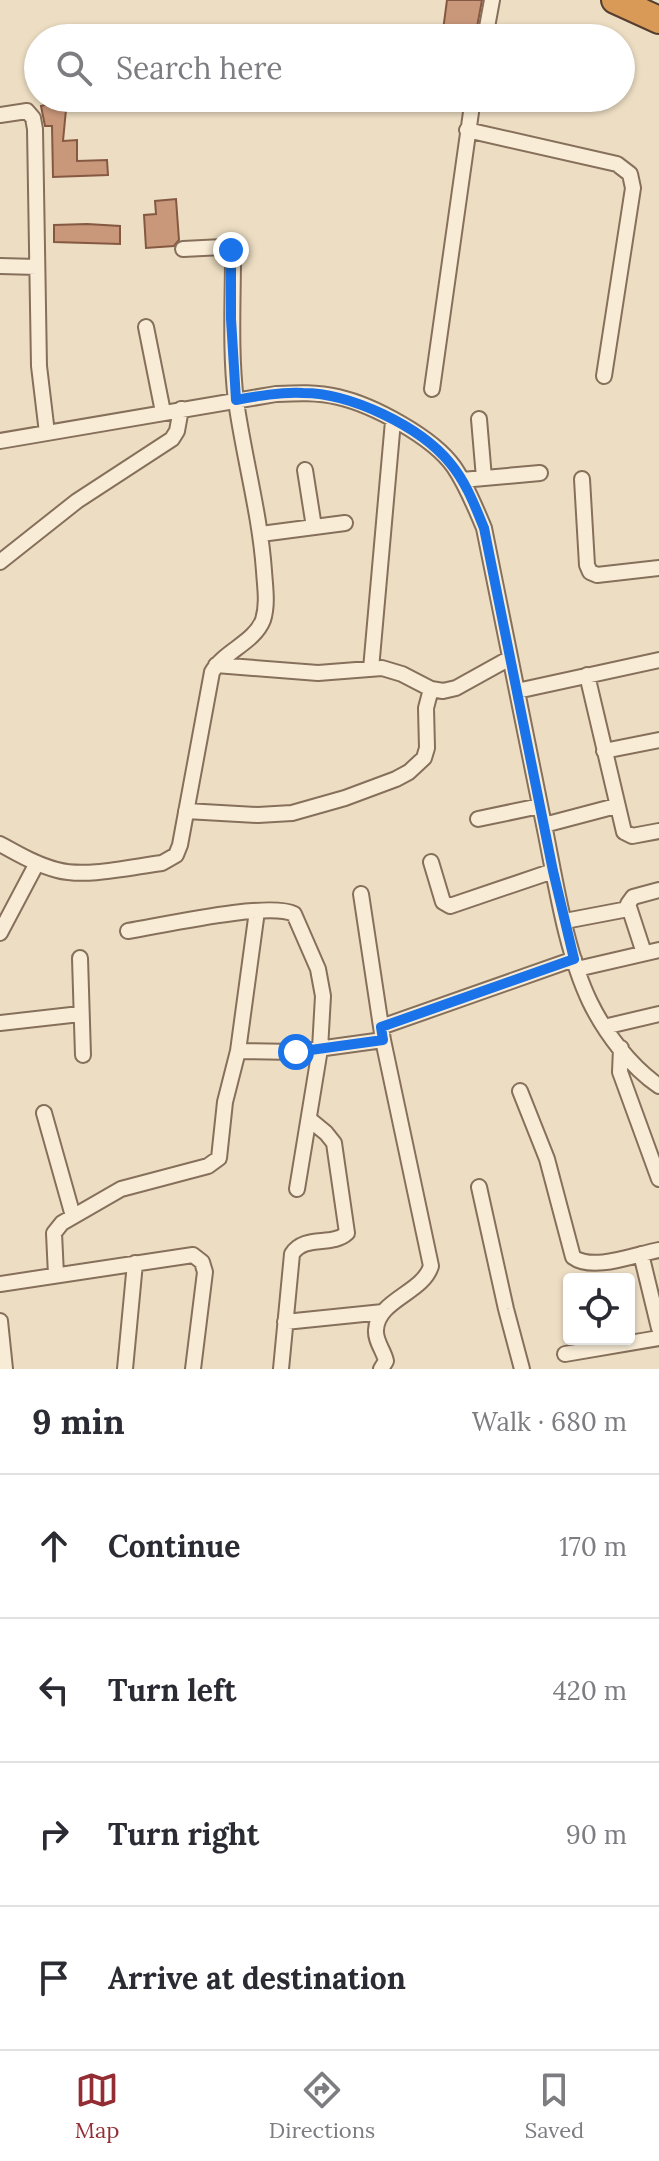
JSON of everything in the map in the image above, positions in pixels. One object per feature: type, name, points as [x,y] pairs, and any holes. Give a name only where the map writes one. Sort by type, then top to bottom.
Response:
[{"type":"highway","points":[[615,0],[659,20]]},
{"type":"street","points":[[488,24],[492,0]]},
{"type":"street","points":[[0,115],[24,111]]},
{"type":"street","points":[[28,112],[33,118],[39,366],[47,433]]},
{"type":"street","points":[[432,389],[470,112]]},
{"type":"street","points":[[467,130],[617,164],[630,174],[633,188],[604,376]]},
{"type":"street","points":[[0,844],[58,871],[77,873],[169,861],[178,852],[208,683],[216,665],[257,631],[264,617],[266,600],[261,534],[236,400],[231,319],[233,254],[223,247],[183,249]]},
{"type":"street","points":[[0,266],[37,267]]},
{"type":"street","points":[[146,327],[163,412]]},
{"type":"street","points":[[0,441],[236,400],[306,393],[339,397],[393,421],[441,452],[462,480],[484,528],[553,871],[576,964],[591,1004],[604,1027],[659,1086]]},
{"type":"street","points":[[0,562],[77,501],[172,439],[177,431],[181,409]]},
{"type":"street","points":[[479,419],[484,478]]},
{"type":"street","points":[[371,669],[393,421]]},
{"type":"street","points":[[305,470],[314,527]]},
{"type":"street","points":[[462,480],[540,473]]},
{"type":"street","points":[[582,479],[590,572],[597,575],[659,568]]},
{"type":"street","points":[[261,534],[345,523]]},
{"type":"street","points":[[216,665],[318,673],[391,669],[431,689],[443,691],[456,688],[510,658]]},
{"type":"street","points":[[517,691],[659,660]]},
{"type":"street","points":[[587,675],[616,806],[627,835],[659,831]]},
{"type":"street","points":[[186,811],[258,815],[292,813],[396,779],[418,766],[424,758],[427,748],[426,708],[431,689]]},
{"type":"street","points":[[604,751],[659,740]]},
{"type":"street","points":[[478,819],[540,806]]},
{"type":"street","points":[[544,825],[616,806]]},
{"type":"street","points":[[431,862],[443,902],[450,906],[553,871]]},
{"type":"street","points":[[0,933],[37,863]]},
{"type":"street","points":[[644,953],[628,904],[633,897],[659,890]]},
{"type":"street","points":[[361,894],[382,1033],[431,1266],[426,1276],[383,1312],[376,1330],[386,1356],[381,1369]]},
{"type":"street","points":[[565,921],[628,909]]},
{"type":"street","points":[[128,931],[257,911],[286,911],[296,917],[321,977],[323,996],[320,1049],[297,1189]]},
{"type":"street","points":[[56,1275],[54,1233],[57,1227],[121,1189],[208,1166],[220,1154],[225,1102],[238,1051],[257,911]]},
{"type":"street","points":[[238,1051],[268,1053],[320,1049],[382,1033],[576,964],[659,950]]},
{"type":"street","points":[[80,958],[83,1055]]},
{"type":"street","points":[[0,1023],[80,1014]]},
{"type":"street","points":[[604,1027],[659,1014]]},
{"type":"street","points":[[621,1048],[620,1072],[659,1179]]},
{"type":"street","points":[[520,1091],[547,1159],[573,1257],[578,1261],[610,1262],[659,1250]]},
{"type":"street","points":[[44,1113],[73,1216]]},
{"type":"street","points":[[281,1369],[291,1263],[296,1248],[306,1243],[340,1238],[347,1233],[334,1143],[309,1119]]},
{"type":"street","points":[[479,1187],[522,1369]]},
{"type":"street","points":[[641,1254],[659,1328]]},
{"type":"street","points":[[0,1284],[193,1255],[202,1262],[205,1272],[193,1369]]},
{"type":"street","points":[[125,1369],[135,1263]]},
{"type":"street","points":[[285,1322],[383,1312]]},
{"type":"street","points":[[0,1321],[5,1369]]},
{"type":"street","points":[[565,1354],[659,1338]]},
{"type":"building","points":[[447,0],[482,0],[478,24],[444,24]]},
{"type":"building","points":[[42,112],[66,112],[63,141],[77,140],[77,161],[107,160],[108,175],[53,177],[52,126],[45,126]]},
{"type":"building","points":[[176,199],[179,240],[174,246],[146,248],[144,215],[156,214],[155,201]]},
{"type":"building","points":[[54,225],[120,226],[120,244],[54,242]]},
{"type":"route","points":[[231,250],[236,400],[306,393],[339,397],[381,414],[441,452],[470,495],[484,528],[553,871],[574,959],[381,1027],[383,1040],[296,1052]]}]
